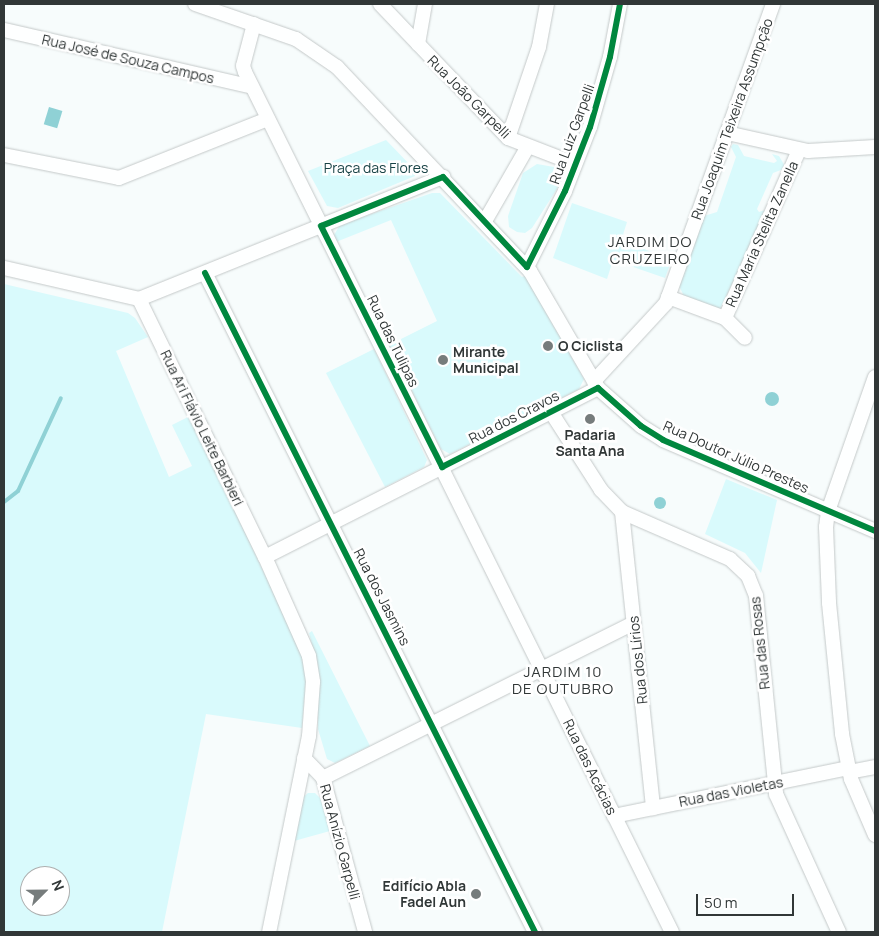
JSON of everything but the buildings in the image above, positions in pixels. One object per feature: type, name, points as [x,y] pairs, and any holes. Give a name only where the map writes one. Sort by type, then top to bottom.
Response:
[{"type":"street","name":"Rua Doutor Júlio Prestes","points":[[196,4],[296,39],[337,67],[527,267],[596,385],[640,426],[664,440],[875,531]]},
{"type":"street","name":"Rua João Garpelli","points":[[380,4],[508,138],[527,148],[575,164]]},
{"type":"street","points":[[418,44],[425,4]]},
{"type":"street","points":[[508,138],[539,48],[548,4]]},
{"type":"street","name":"Rua Luiz Garpelli","points":[[527,267],[575,164],[603,86],[620,4]]},
{"type":"street","name":"Rua Joaquim Teixeira Assumpção","points":[[596,385],[659,314],[668,297],[773,4]]},
{"type":"street","points":[[227,82],[243,66],[254,24]]},
{"type":"street","name":"Rua José de Souza Campos","points":[[4,30],[252,87]]},
{"type":"street","name":"Rua das Tulipas","points":[[243,66],[442,467]]},
{"type":"street","points":[[4,154],[119,178],[268,119]]},
{"type":"street","points":[[727,133],[799,150],[875,147]]},
{"type":"street","points":[[485,221],[527,148]]},
{"type":"street","name":"Rua Maria Stelita Zanella","points":[[668,297],[725,318],[799,150]]},
{"type":"street","points":[[4,268],[139,299],[443,177]]},
{"type":"street","name":"Rua dos Jasmins","points":[[206,273],[535,932]]},
{"type":"street","name":"Rua Ari Flávio Leite Barbieri","points":[[139,299],[265,557],[309,656],[312,698],[304,758],[269,932]]},
{"type":"street","points":[[725,318],[745,338]]},
{"type":"street","points":[[875,377],[828,511],[826,527],[829,603],[848,770],[875,835]]},
{"type":"street","name":"Rua dos Cravos","points":[[265,557],[551,412],[596,385]]},
{"type":"street","name":"Rua das Rosas","points":[[551,412],[601,490],[622,512],[730,559],[748,576],[756,596],[773,784],[779,804],[839,932]]},
{"type":"street","name":"Rua das Acácias","points":[[442,467],[672,932]]},
{"type":"street","name":"Rua dos Lírios","points":[[622,512],[653,808]]},
{"type":"street","points":[[323,778],[634,623]]},
{"type":"street","name":"Rua Anízio Garpelli","points":[[304,758],[323,778],[365,932]]},
{"type":"street","name":"Rua das Violetas","points":[[614,816],[773,784],[875,766]]},
{"type":"green space","name":"Praça das Flores","points":[[386,140],[415,170],[415,176],[338,208],[327,206],[308,171]]},
{"type":"green space","points":[[733,144],[738,145],[744,156],[774,163],[777,161],[772,154],[779,156],[786,168],[773,173],[757,209],[759,212],[768,209],[720,309],[684,296],[678,284],[704,216],[717,212],[736,157],[731,147]]},
{"type":"green space","points":[[537,164],[554,167],[559,174],[560,184],[532,228],[525,233],[517,232],[509,227],[508,216],[523,173]]},
{"type":"green space","points":[[432,193],[440,193],[522,277],[525,276],[584,379],[579,389],[450,454],[441,449],[389,345],[437,321],[391,220],[336,242],[334,235],[340,225]]},
{"type":"green space","points":[[572,203],[627,222],[621,241],[672,259],[665,278],[613,260],[607,279],[553,258]]},
{"type":"green space","points":[[4,284],[128,313],[135,318],[148,337],[116,351],[169,477],[192,466],[172,425],[190,416],[301,651],[306,678],[302,728],[206,714],[162,932],[4,932]]},
{"type":"green space","points":[[374,349],[427,460],[424,467],[385,487],[326,373]]},
{"type":"green space","points":[[726,479],[777,500],[761,573],[745,553],[705,534]]},
{"type":"green space","points":[[312,631],[370,746],[335,763],[327,759],[318,729],[318,668],[309,633]]},
{"type":"green space","points":[[308,793],[315,793],[321,799],[330,831],[294,841],[302,798]]},
{"type":"water","points":[[49,107],[62,111],[57,128],[44,124]]},
{"type":"water","points":[[772,392],[777,394],[779,399],[777,404],[772,406],[767,404],[765,399],[767,394]]},
{"type":"water","points":[[662,497],[665,498],[665,508],[658,509],[655,508],[654,501],[655,498]]},
{"type":"waterway","points":[[4,502],[18,491],[61,398]]},
{"type":"cycle path","points":[[620,4],[610,57],[590,127],[565,191],[527,267],[443,177],[321,226],[442,467],[598,388],[641,426],[663,440],[875,531]]},
{"type":"cycle path","points":[[205,273],[535,932]]},
{"type":"place","name":"O Ciclista","points":[[548,346]]},
{"type":"place","name":"Mirante Municipal","points":[[443,360]]},
{"type":"place","name":"Padaria Santa Ana","points":[[590,419]]},
{"type":"place","name":"Edifício Abla Fadel Aun","points":[[476,894]]},
{"type":"district","name":"JARDIM DO CRUZEIRO","points":[[650,250]]},
{"type":"district","name":"JARDIM 10 DE OUTUBRO","points":[[563,680]]}]
